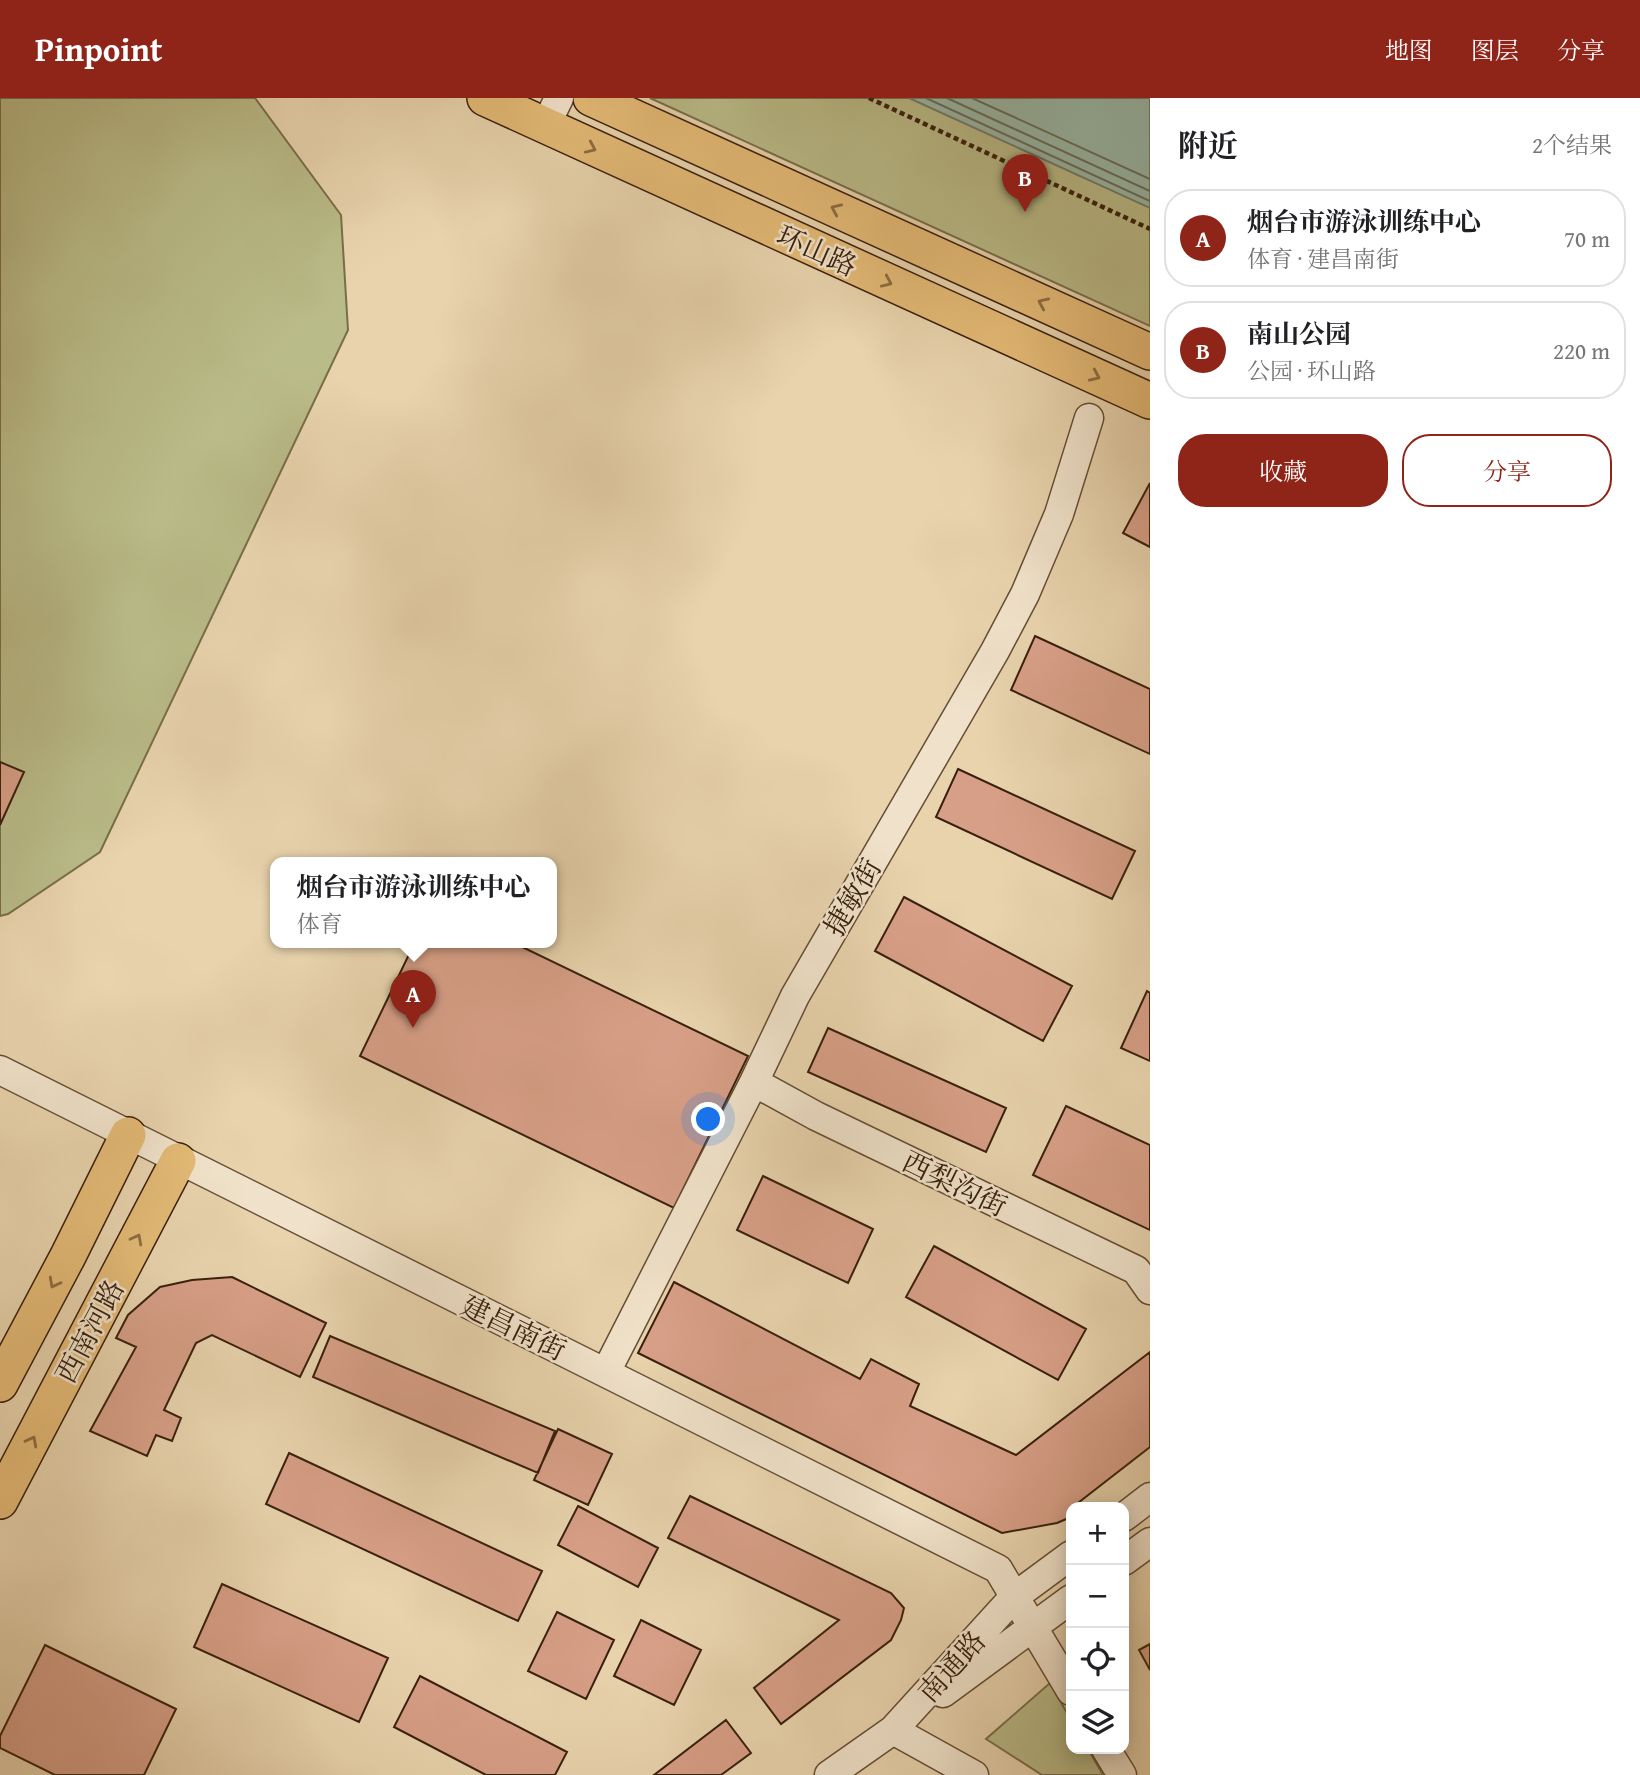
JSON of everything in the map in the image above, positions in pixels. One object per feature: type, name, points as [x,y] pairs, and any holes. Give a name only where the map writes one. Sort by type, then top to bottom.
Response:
[{"type":"main road","name":"环山路","points":[[485,98],[552,112],[1150,401]]},
{"type":"main road","name":"环山路","points":[[591,98],[1150,352]]},
{"type":"main road","name":"西南河路","points":[[0,1384],[128,1135]]},
{"type":"main road","name":"西南河路","points":[[0,1501],[178,1161]]},
{"type":"street","name":"捷敏街","points":[[606,1372],[795,996],[995,651],[1025,594],[1059,514],[1089,418]]},
{"type":"street","name":"建昌南街","points":[[0,1070],[998,1569],[1066,1683]]},
{"type":"street","name":"西梨沟街","points":[[754,1082],[816,1116],[1136,1269],[1150,1290]]},
{"type":"street","points":[[1129,1513],[1150,1497]]},
{"type":"street","points":[[1129,1557],[1150,1542]]},
{"type":"street","name":"南通路","points":[[829,1775],[893,1730],[1014,1597],[1066,1559]]},
{"type":"street","points":[[974,1775],[893,1730],[1066,1603]]},
{"type":"street","points":[[1109,1754],[1122,1775]]},
{"type":"path","points":[[869,98],[1150,229]]},
{"type":"green space","points":[[0,98],[255,98],[341,215],[348,330],[100,852],[8,914],[0,916]]},
{"type":"green space","points":[[650,98],[1150,98],[1150,326]]},
{"type":"green space","points":[[1050,1683],[1066,1711],[1066,1754],[1091,1754],[1103,1775],[1042,1775],[986,1739]]},
{"type":"water","points":[[909,98],[1150,98],[1150,208]]},
{"type":"building","points":[[1150,483],[1150,547],[1123,533]]},
{"type":"building","points":[[1035,636],[1150,689],[1150,754],[1011,690]]},
{"type":"building","points":[[0,762],[24,772],[0,825]]},
{"type":"building","points":[[958,769],[1135,851],[1112,899],[936,817]]},
{"type":"building","points":[[904,897],[1072,986],[1043,1041],[875,951]]},
{"type":"building","points":[[412,948],[524,948],[748,1056],[674,1208],[360,1056]]},
{"type":"building","points":[[1147,991],[1150,993],[1150,1061],[1121,1048]]},
{"type":"building","points":[[828,1028],[1006,1108],[986,1152],[808,1072]]},
{"type":"building","points":[[1066,1106],[1150,1145],[1150,1230],[1033,1175]]},
{"type":"building","points":[[763,1176],[873,1229],[848,1283],[737,1230]]},
{"type":"building","points":[[934,1246],[1086,1329],[1058,1380],[906,1297]]},
{"type":"building","points":[[232,1277],[326,1323],[300,1377],[212,1335],[196,1343],[164,1410],[181,1418],[172,1441],[156,1435],[147,1456],[90,1431],[136,1347],[116,1338],[128,1315],[160,1287],[192,1280]]},
{"type":"building","points":[[674,1282],[860,1379],[871,1359],[919,1384],[910,1406],[1016,1455],[1150,1352],[1150,1447],[1079,1502],[1066,1502],[1066,1519],[1002,1533],[638,1353]]},
{"type":"building","points":[[330,1336],[555,1431],[538,1473],[313,1377]]},
{"type":"building","points":[[558,1429],[612,1454],[588,1505],[534,1480]]},
{"type":"building","points":[[289,1453],[542,1571],[518,1621],[266,1504]]},
{"type":"building","points":[[690,1496],[891,1593],[904,1608],[891,1640],[781,1724],[754,1688],[839,1620],[668,1538]]},
{"type":"building","points":[[578,1506],[658,1548],[638,1587],[558,1545]]},
{"type":"building","points":[[222,1584],[388,1658],[359,1722],[194,1647]]},
{"type":"building","points":[[557,1612],[614,1640],[586,1699],[528,1671]]},
{"type":"building","points":[[641,1620],[701,1650],[674,1705],[614,1676]]},
{"type":"building","points":[[1150,1644],[1150,1670],[1139,1650]]},
{"type":"building","points":[[45,1645],[176,1709],[144,1775],[55,1775],[0,1748],[0,1736]]},
{"type":"building","points":[[420,1676],[567,1752],[555,1775],[486,1775],[394,1727]]},
{"type":"building","points":[[726,1720],[751,1753],[721,1775],[654,1775]]},
{"type":"place","name":"南山公园","points":[[1025,212]]},
{"type":"place","name":"烟台市游泳训练中心","points":[[413,1028]]}]
